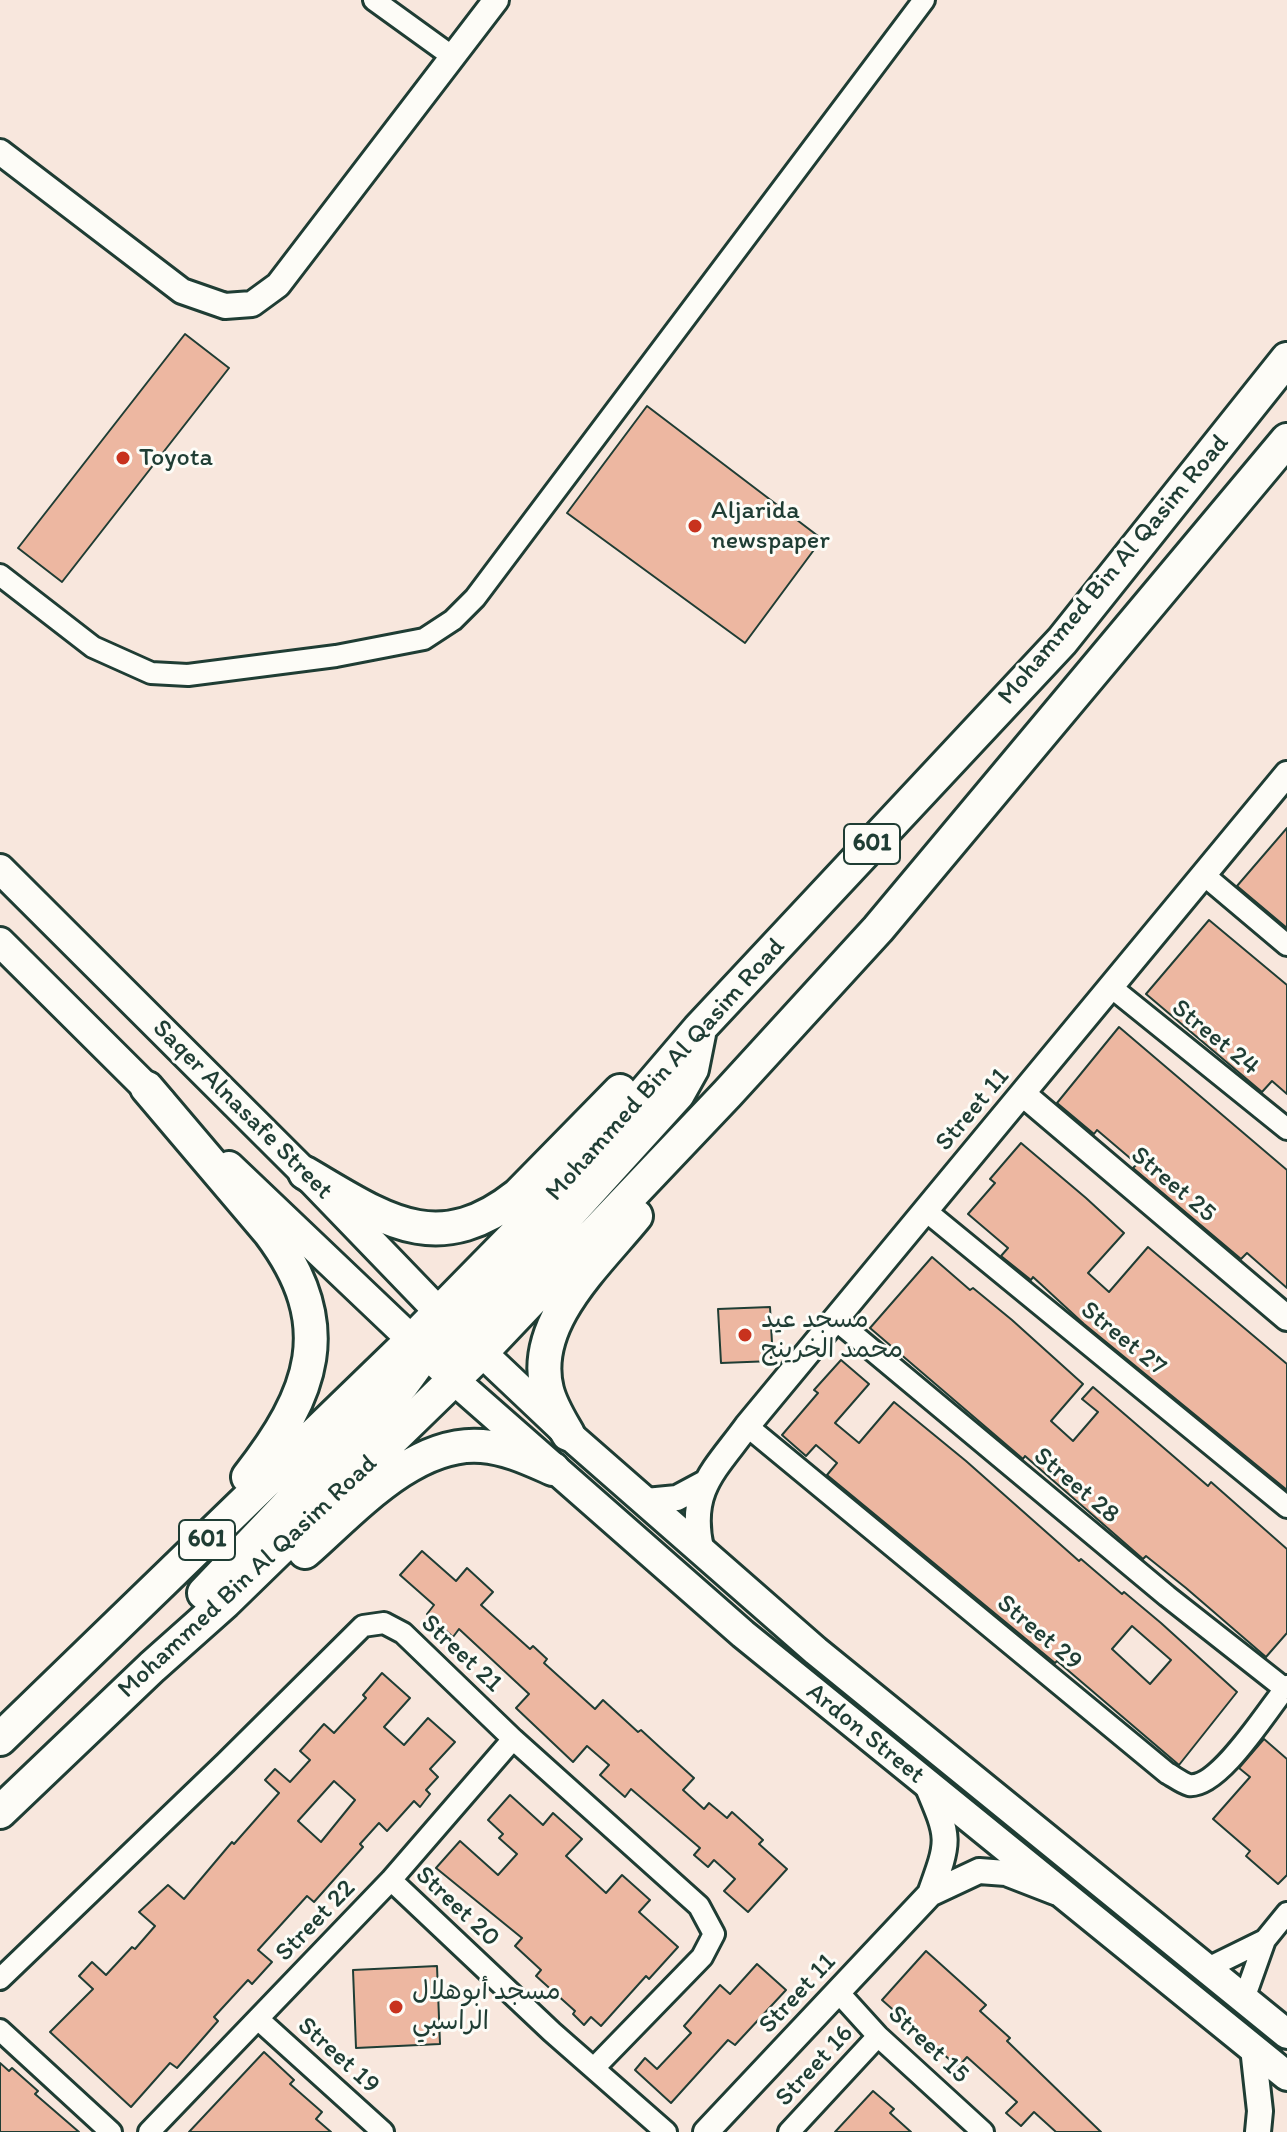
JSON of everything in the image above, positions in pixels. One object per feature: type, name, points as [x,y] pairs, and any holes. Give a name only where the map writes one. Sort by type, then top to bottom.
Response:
[{"type":"main road","name":"Mohammed Bin Al Qasim Road","points":[[305,1173],[386,1219],[409,1226],[432,1229],[456,1227],[500,1210],[661,1051],[699,1029],[1062,641],[1287,359]]},
{"type":"main road","name":"Mohammed Bin Al Qasim Road","points":[[461,1333],[727,1094],[878,929],[1287,440]]},
{"type":"main road","points":[[878,929],[892,895],[912,864],[1091,661],[1093,654],[1087,642],[1081,639],[1062,641]]},
{"type":"main road","name":"Saqer Alnasafe Street","points":[[0,869],[461,1333]]},
{"type":"main road","name":"Saqer Alnasafe Street","points":[[0,942],[147,1088],[454,1380]]},
{"type":"main road","points":[[454,1380],[452,1364],[461,1333],[678,1094],[692,1069],[699,1029]]},
{"type":"main road","points":[[119,1626],[160,1574],[240,1488],[272,1447],[304,1384],[311,1324],[307,1302],[289,1257],[147,1088]]},
{"type":"main road","points":[[568,1434],[553,1408],[544,1372],[545,1354],[556,1318],[698,1138],[727,1094]]},
{"type":"main road","points":[[152,1667],[176,1624],[396,1392],[418,1346],[461,1333]]},
{"type":"main road","name":"Ardon Street","points":[[461,1333],[568,1434],[816,1651],[1287,2034]]},
{"type":"main road","name":"Mohammed Bin Al Qasim Road","points":[[0,1739],[418,1346]]},
{"type":"main road","name":"Mohammed Bin Al Qasim Road","points":[[0,1812],[225,1602],[454,1380]]},
{"type":"main road","name":"Ardon Street","points":[[454,1380],[793,1676],[1287,2076]]},
{"type":"main road","points":[[225,1602],[279,1574],[395,1475],[427,1455],[463,1446],[482,1446],[509,1452],[553,1469]]},
{"type":"main road","points":[[743,1634],[760,1632],[766,1625],[766,1608]]},
{"type":"main road","points":[[793,1676],[792,1669],[798,1657],[816,1651]]},
{"type":"street","points":[[374,0],[453,57]]},
{"type":"street","points":[[0,152],[182,291],[225,306],[252,304],[278,285],[496,0]]},
{"type":"street","points":[[0,575],[93,647],[151,673],[188,675],[336,656],[424,639],[453,620],[475,598],[924,0]]},
{"type":"street","points":[[1209,459],[1287,353]]},
{"type":"street","name":"Street 11","points":[[701,1548],[697,1515],[705,1483],[747,1426],[1287,774]]},
{"type":"street","points":[[1204,875],[1287,945]]},
{"type":"street","name":"Street 24","points":[[1111,987],[1287,1129]]},
{"type":"street","name":"Street 25","points":[[1023,1094],[1287,1318]]},
{"type":"street","name":"Street 27","points":[[926,1211],[1287,1507]]},
{"type":"street","name":"Street 28","points":[[836,1320],[1167,1596],[1286,1687]]},
{"type":"street","name":"Street 29","points":[[747,1426],[1167,1773],[1188,1785],[1204,1783],[1220,1772],[1286,1687]]},
{"type":"street","points":[[646,1501],[677,1498],[705,1483]]},
{"type":"street","name":"Street 21","points":[[0,1979],[363,1626],[384,1623],[403,1633],[513,1739],[699,1906],[714,1934],[702,1957],[595,2067]]},
{"type":"street","name":"Street 22","points":[[149,2132],[391,1880],[513,1739]]},
{"type":"street","name":"Street 11","points":[[927,1785],[944,1824],[947,1848],[930,1894]]},
{"type":"street","name":"Street 11","points":[[706,2132],[930,1894],[979,1871],[1006,1873],[1063,1895]]},
{"type":"street","name":"Street 20","points":[[391,1880],[552,2032],[666,2132]]},
{"type":"street","points":[[1244,1999],[1265,1940],[1287,1913]]},
{"type":"street","points":[[1208,1968],[1265,1940]]},
{"type":"street","name":"Street 15","points":[[839,1993],[878,2036],[983,2132]]},
{"type":"street","name":"Street 19","points":[[258,2019],[383,2132]]},
{"type":"street","points":[[0,2030],[111,2132]]},
{"type":"street","name":"Street 16","points":[[789,2132],[878,2036]]},
{"type":"street","points":[[1253,2048],[1260,2111],[1258,2132]]},
{"type":"building","name":"Toyota","points":[[185,334],[229,368],[62,582],[18,548]]},
{"type":"building","name":"Aljarida newspaper","points":[[647,406],[822,539],[745,643],[567,513]]},
{"type":"building","points":[[1287,828],[1287,928],[1237,886]]},
{"type":"building","points":[[1209,920],[1287,985],[1287,1094],[1272,1081],[1262,1092],[1146,994]]},
{"type":"building","points":[[1119,1027],[1287,1170],[1287,1288],[1247,1253],[1241,1259],[1133,1168],[1137,1164],[1097,1130],[1094,1134],[1057,1103]]},
{"type":"building","points":[[1021,1143],[1124,1233],[1088,1273],[1109,1292],[1148,1247],[1287,1364],[1287,1490],[1084,1324],[1033,1277],[1031,1280],[1001,1256],[1008,1248],[968,1214],[995,1183],[990,1179]]},
{"type":"building","points":[[932,1257],[970,1290],[973,1288],[1012,1320],[1083,1384],[1051,1421],[1073,1441],[1098,1412],[1082,1399],[1093,1387],[1208,1486],[1211,1482],[1287,1549],[1287,1633],[1266,1657],[1146,1556],[1143,1559],[1025,1456],[1023,1459],[870,1328]]},
{"type":"building","name":"مسجد عيد محمد الخرينج","points":[[770,1307],[773,1361],[721,1363],[718,1309]]},
{"type":"building","points":[[841,1360],[869,1384],[835,1423],[859,1443],[894,1402],[1079,1561],[1081,1559],[1161,1623],[1237,1692],[1179,1765],[1057,1661],[1055,1663],[827,1475],[837,1463],[816,1445],[806,1456],[782,1435],[818,1393],[814,1390]],"holes":[[[1132,1626],[1171,1660],[1150,1684],[1112,1649]]]},
{"type":"building","points":[[422,1551],[456,1581],[467,1568],[493,1592],[481,1605],[530,1649],[533,1646],[547,1659],[544,1663],[595,1709],[603,1700],[694,1778],[683,1790],[704,1809],[709,1803],[727,1818],[732,1812],[763,1840],[759,1844],[787,1869],[748,1912],[724,1891],[735,1879],[714,1860],[708,1867],[694,1855],[700,1848],[631,1789],[625,1797],[600,1775],[609,1765],[587,1746],[573,1762],[516,1708],[529,1694],[459,1629],[453,1637],[427,1614],[434,1605],[400,1575]]},
{"type":"building","points":[[382,1673],[410,1698],[384,1727],[404,1745],[428,1718],[455,1742],[430,1769],[438,1777],[426,1790],[430,1794],[420,1807],[414,1801],[387,1831],[379,1823],[360,1844],[363,1847],[314,1902],[307,1896],[258,1950],[272,1962],[252,1984],[248,1980],[214,2017],[218,2021],[177,2068],[170,2063],[131,2107],[50,2032],[93,1989],[79,1976],[92,1962],[106,1975],[132,1947],[135,1949],[155,1926],[139,1912],[168,1885],[184,1899],[279,1793],[265,1780],[275,1769],[290,1782],[310,1760],[300,1751],[324,1724],[334,1733],[366,1698],[363,1695]],"holes":[[[334,1781],[355,1800],[321,1842],[298,1821]]]},
{"type":"building","points":[[1264,1739],[1287,1759],[1287,1875],[1278,1884],[1246,1856],[1250,1851],[1213,1819],[1250,1777],[1239,1768]]},
{"type":"building","points":[[510,1795],[543,1825],[553,1813],[582,1839],[566,1856],[606,1893],[622,1875],[650,1900],[639,1912],[678,1947],[649,1979],[646,1976],[601,2026],[591,2017],[584,2025],[573,2014],[575,2011],[536,1976],[541,1970],[515,1946],[522,1938],[436,1868],[460,1841],[498,1875],[517,1854],[499,1838],[503,1834],[488,1820]]},
{"type":"building","points":[[926,1951],[986,2005],[980,2011],[1010,2038],[1007,2041],[1101,2132],[1056,2132],[1034,2112],[1021,2126],[1006,2113],[1017,2102],[967,2057],[958,2067],[882,2000]]},
{"type":"building","points":[[757,1964],[786,1990],[735,2045],[728,2040],[671,2103],[635,2070],[645,2058],[657,2069],[691,2033],[684,2026],[720,1985],[730,1994]]},
{"type":"building","name":"مسجد أبوهلال الراسبي","points":[[437,1966],[440,2044],[356,2048],[353,1970]]},
{"type":"building","points":[[264,2052],[294,2080],[290,2084],[322,2112],[316,2119],[331,2132],[189,2132]]},
{"type":"building","points":[[0,2063],[9,2071],[12,2068],[38,2091],[35,2094],[79,2132],[0,2132]]},
{"type":"building","points":[[873,2091],[894,2109],[890,2113],[911,2132],[835,2132]]},
{"type":"place","name":"Toyota","points":[[123,458]]},
{"type":"place","name":"Aljarida newspaper","points":[[695,526]]},
{"type":"place","name":"مسجد عيد محمد الخرينج","points":[[745,1335]]},
{"type":"place","name":"مسجد أبوهلال الراسبي","points":[[396,2007]]}]
